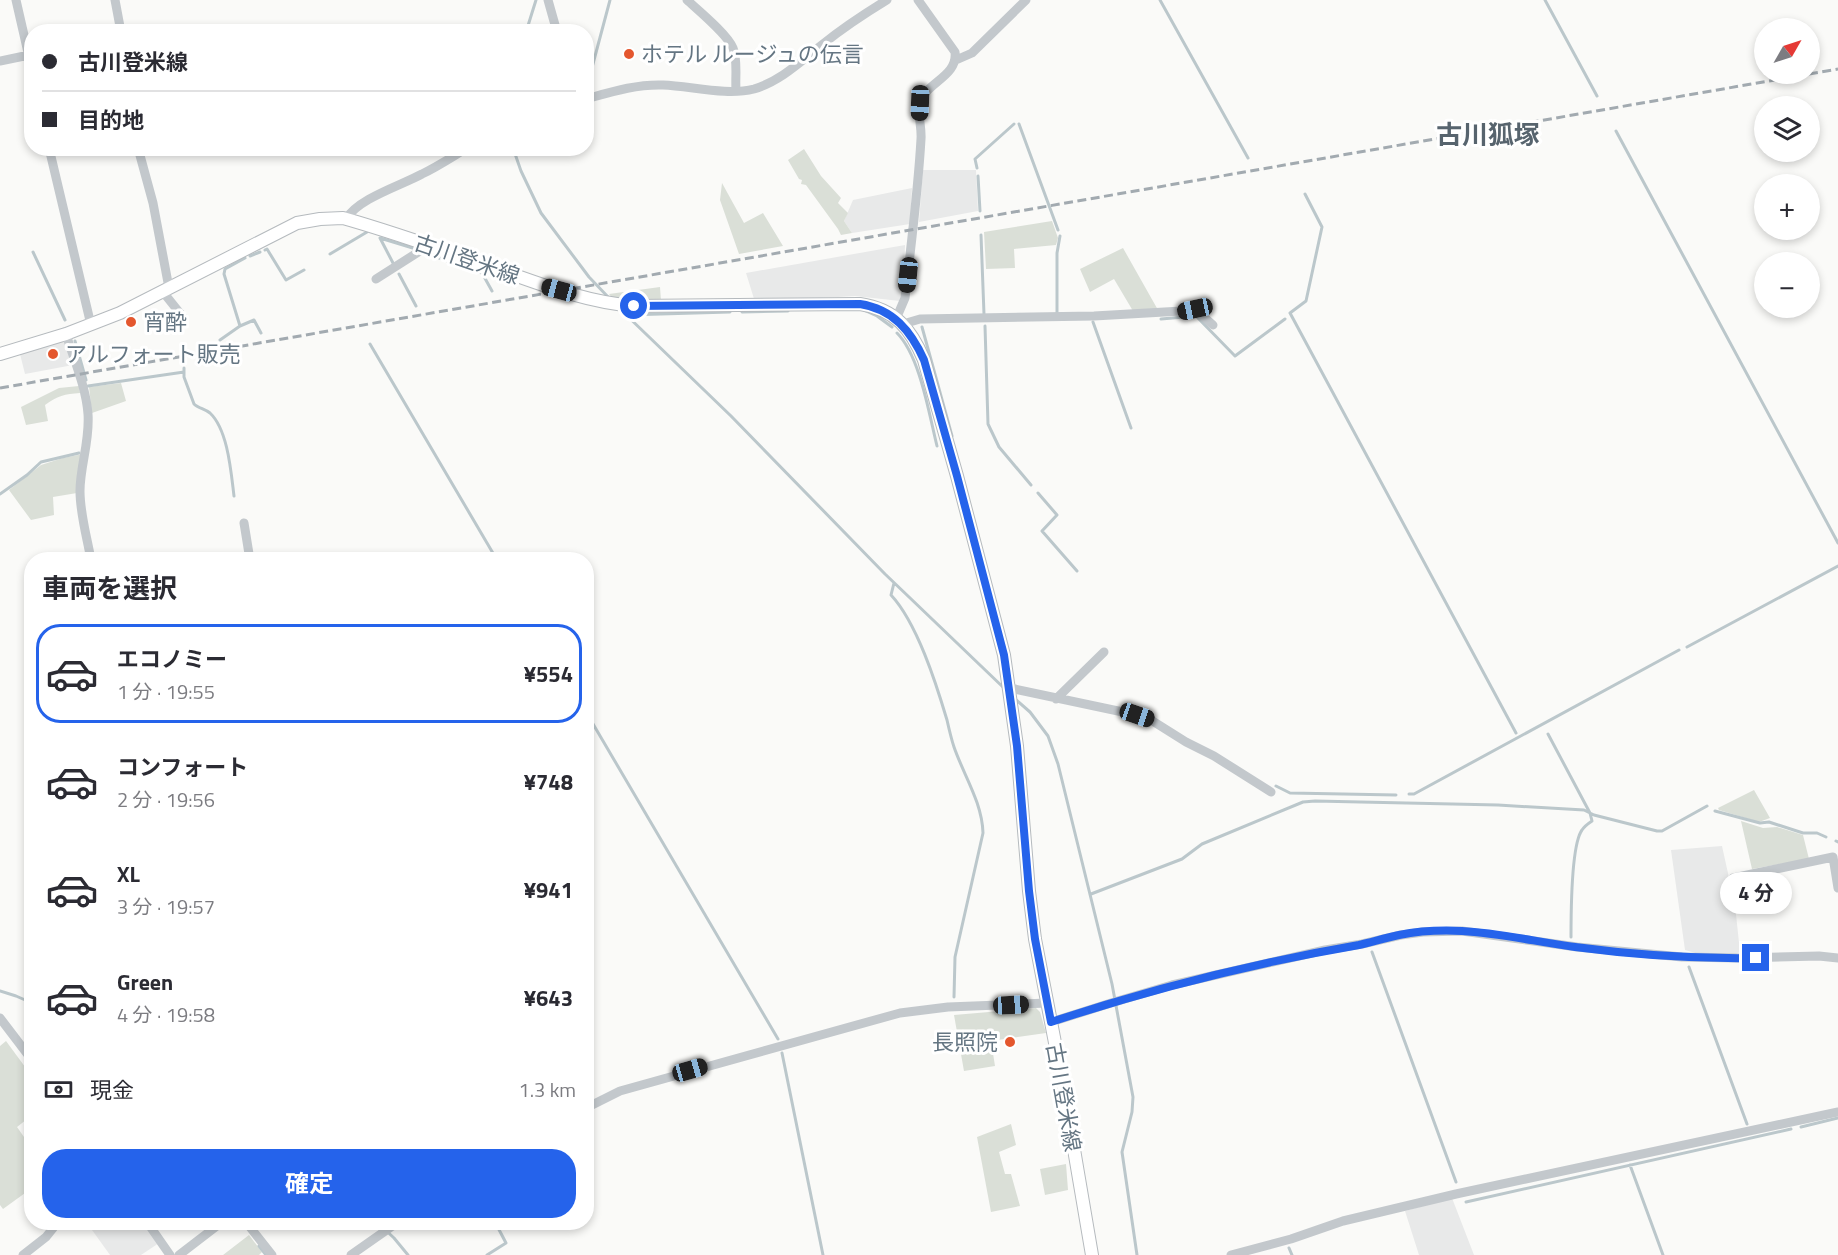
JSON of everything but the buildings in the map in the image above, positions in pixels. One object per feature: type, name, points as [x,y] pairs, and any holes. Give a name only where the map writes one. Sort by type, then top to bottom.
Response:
[{"type":"main road","name":"古川登米線","points":[[0,354],[66,334],[120,313],[297,223],[320,219],[346,219],[540,285],[602,302],[632,305],[860,304],[872,306],[899,322],[918,345],[924,360],[995,620],[1011,694],[1035,939],[1092,1255]]},
{"type":"street","points":[[16,0],[24,34]]},
{"type":"street","points":[[115,0],[120,24]]},
{"type":"street","points":[[548,0],[554,24]]},
{"type":"street","points":[[687,0],[727,39],[732,47],[735,59],[736,90]]},
{"type":"street","points":[[594,97],[644,85],[714,90],[752,89],[788,72],[858,17],[887,0]]},
{"type":"street","points":[[918,0],[955,52],[956,60]]},
{"type":"street","points":[[1026,0],[972,53],[956,60],[951,68],[924,94],[920,103],[921,138],[905,298],[899,322],[920,319],[1094,316],[1195,309],[1213,325]]},
{"type":"street","points":[[0,61],[24,56]]},
{"type":"street","points":[[51,156],[91,325]]},
{"type":"street","points":[[140,156],[153,203],[166,290],[183,317]]},
{"type":"street","points":[[346,219],[352,210],[362,204],[424,174],[453,156]]},
{"type":"street","points":[[376,279],[420,251],[423,244]]},
{"type":"street","points":[[66,334],[85,391],[88,414],[88,442],[80,490],[90,552]]},
{"type":"street","points":[[244,523],[249,552]]},
{"type":"street","points":[[1056,699],[1104,652]]},
{"type":"street","points":[[1011,694],[1056,699],[1137,715],[1151,720],[1271,792]]},
{"type":"street","points":[[1733,878],[1833,857],[1838,888]]},
{"type":"street","points":[[1051,1022],[1172,985],[1314,953],[1423,932],[1462,931],[1577,947],[1682,957],[1819,956],[1838,958]]},
{"type":"street","points":[[594,1104],[620,1091],[900,1013],[948,1007],[1047,1003]]},
{"type":"street","points":[[0,1018],[24,1050]]},
{"type":"street","points":[[1231,1255],[1291,1239],[1343,1221],[1456,1194],[1838,1112]]},
{"type":"street","points":[[23,1255],[52,1230]]},
{"type":"street","points":[[153,1230],[170,1255]]},
{"type":"street","points":[[179,1255],[212,1230]]},
{"type":"street","points":[[252,1230],[272,1255]]},
{"type":"street","points":[[351,1255],[387,1230]]},
{"type":"shaded area","points":[[804,149],[821,176],[841,198],[838,203],[848,213],[844,221],[852,233],[841,235],[806,185],[801,184],[802,180],[799,179],[788,160]]},
{"type":"shaded area","points":[[923,170],[976,170],[978,211],[919,222]]},
{"type":"shaded area","points":[[722,183],[744,223],[763,213],[783,246],[739,254],[720,200]]},
{"type":"shaded area","points":[[912,188],[910,224],[852,233],[844,221],[853,200]]},
{"type":"shaded area","points":[[1052,221],[1058,238],[1056,245],[1014,249],[1015,268],[986,269],[984,232]]},
{"type":"shaded area","points":[[905,245],[904,282],[900,301],[855,296],[755,302],[746,273]]},
{"type":"shaded area","points":[[1123,248],[1158,310],[1133,311],[1114,279],[1090,292],[1080,269]]},
{"type":"shaded area","points":[[660,287],[661,301],[615,301],[609,294]]},
{"type":"shaded area","points":[[62,341],[66,344],[73,365],[25,374],[20,354]]},
{"type":"shaded area","points":[[121,383],[126,401],[92,413],[89,387]]},
{"type":"shaded area","points":[[79,386],[80,393],[61,396],[45,405],[48,421],[26,425],[21,407],[59,388]]},
{"type":"shaded area","points":[[83,454],[77,493],[53,497],[54,515],[31,520],[9,490],[41,465]]},
{"type":"shaded area","points":[[1754,790],[1770,818],[1759,822],[1719,810],[1718,808]]},
{"type":"shaded area","points":[[1741,821],[1763,828],[1777,827],[1803,835],[1809,859],[1752,869]]},
{"type":"shaded area","points":[[1722,846],[1735,905],[1740,952],[1736,954],[1699,954],[1685,950],[1671,850]]},
{"type":"shaded area","points":[[1036,1008],[1040,1012],[1046,1033],[991,1041],[995,1066],[964,1071],[954,1015]]},
{"type":"shaded area","points":[[6,1041],[24,1065],[24,1122],[17,1127],[24,1137],[24,1194],[3,1209],[0,1205],[0,1046]]},
{"type":"shaded area","points":[[1011,1124],[1016,1145],[999,1152],[1005,1174],[1011,1174],[1020,1206],[991,1212],[977,1137]]},
{"type":"shaded area","points":[[1066,1164],[1068,1190],[1045,1195],[1040,1169]]},
{"type":"shaded area","points":[[1452,1198],[1474,1255],[1419,1255],[1405,1211]]},
{"type":"shaded area","points":[[92,1230],[149,1230],[159,1243],[141,1255],[110,1255]]},
{"type":"shaded area","points":[[249,1235],[262,1252],[259,1255],[223,1255]]},
{"type":"waterway","points":[[528,24],[536,0]]},
{"type":"waterway","points":[[594,60],[610,0]]},
{"type":"waterway","points":[[1160,0],[1248,158]]},
{"type":"waterway","points":[[1545,0],[1597,96]]},
{"type":"waterway","points":[[977,168],[975,159],[1014,124]]},
{"type":"waterway","points":[[1019,124],[1058,230]]},
{"type":"waterway","points":[[1616,131],[1838,543]]},
{"type":"waterway","points":[[516,156],[541,213],[589,277],[610,299]]},
{"type":"waterway","points":[[978,176],[980,211]]},
{"type":"waterway","points":[[1305,194],[1322,227],[1306,301],[1290,313],[1516,733]]},
{"type":"waterway","points":[[330,254],[367,232]]},
{"type":"waterway","points":[[981,235],[984,314]]},
{"type":"waterway","points":[[1057,314],[1057,253],[1060,236]]},
{"type":"waterway","points":[[393,263],[380,238],[416,249]]},
{"type":"waterway","points":[[265,250],[267,249],[286,280],[304,270]]},
{"type":"waterway","points":[[33,252],[65,320]]},
{"type":"waterway","points":[[250,256],[260,252]]},
{"type":"waterway","points":[[425,253],[482,273],[492,291]]},
{"type":"waterway","points":[[240,326],[224,274],[225,269],[245,258]]},
{"type":"waterway","points":[[399,274],[416,306]]},
{"type":"waterway","points":[[619,308],[731,416],[885,574],[1005,689]]},
{"type":"waterway","points":[[742,312],[788,311]]},
{"type":"waterway","points":[[866,311],[892,327]]},
{"type":"waterway","points":[[626,315],[730,312]]},
{"type":"waterway","points":[[1161,319],[1196,316],[1235,356],[1285,319]]},
{"type":"waterway","points":[[220,340],[240,326],[254,320],[261,333]]},
{"type":"waterway","points":[[1093,322],[1131,428]]},
{"type":"waterway","points":[[985,326],[988,424],[999,447],[1031,485]]},
{"type":"waterway","points":[[922,327],[952,436]]},
{"type":"waterway","points":[[897,333],[905,343],[918,370],[937,446]]},
{"type":"waterway","points":[[75,341],[86,380]]},
{"type":"waterway","points":[[370,344],[492,552]]},
{"type":"waterway","points":[[184,368],[184,377],[194,404],[210,413],[216,420],[225,440],[234,496]]},
{"type":"waterway","points":[[88,386],[184,372]]},
{"type":"waterway","points":[[0,494],[41,462],[79,453]]},
{"type":"waterway","points":[[1038,493],[1057,515],[1042,531],[1077,571]]},
{"type":"waterway","points":[[1687,647],[1838,566]]},
{"type":"waterway","points":[[894,583],[891,595],[909,621],[925,654],[943,705],[954,747],[976,800],[982,822],[983,833],[955,957],[954,997]]},
{"type":"waterway","points":[[1409,794],[1414,794],[1679,650]]},
{"type":"waterway","points":[[1014,698],[1030,712],[1048,736],[1058,764],[1112,984],[1133,1097],[1132,1112],[1122,1152],[1137,1255]]},
{"type":"waterway","points":[[594,726],[778,1039]]},
{"type":"waterway","points":[[1548,734],[1590,813],[1592,821],[1582,830],[1578,838],[1572,881],[1571,937]]},
{"type":"waterway","points":[[1276,786],[1290,793],[1396,795]]},
{"type":"waterway","points":[[1091,894],[1182,859],[1202,844],[1303,802],[1498,805],[1584,810],[1594,815],[1657,831],[1662,831],[1707,806]]},
{"type":"waterway","points":[[1715,811],[1760,823],[1769,822],[1803,833],[1817,833],[1826,837]]},
{"type":"waterway","points":[[1372,952],[1456,1182]]},
{"type":"waterway","points":[[1689,967],[1747,1124]]},
{"type":"waterway","points":[[0,991],[24,1000]]},
{"type":"waterway","points":[[782,1053],[823,1255]]},
{"type":"waterway","points":[[1801,1127],[1838,1118]]},
{"type":"waterway","points":[[1466,1202],[1791,1129]]},
{"type":"waterway","points":[[1630,1165],[1663,1255]]},
{"type":"waterway","points":[[386,1230],[408,1255]]},
{"type":"waterway","points":[[487,1255],[506,1243],[499,1230]]},
{"type":"waterway","points":[[259,1246],[266,1255]]},
{"type":"waterway","points":[[1289,1248],[1292,1255]]},
{"type":"railway","points":[[0,388],[1838,69]]},
{"type":"place","name":"ホテル ルージュの伝言","points":[[629,54]]},
{"type":"place","name":"宵酔","points":[[131,322]]},
{"type":"place","name":"アルフォート販売","points":[[53,354]]},
{"type":"place","name":"長照院","points":[[1010,1042]]},
{"type":"district","name":"古川狐塚","points":[[1488,134]]},
{"type":"route","points":[[634,306],[860,304],[886,312],[903,324],[918,345],[957,476],[1004,655],[1017,746],[1035,939],[1051,1022],[1172,985],[1325,950],[1423,932],[1462,931],[1577,947],[1682,957],[1756,958]]}]
